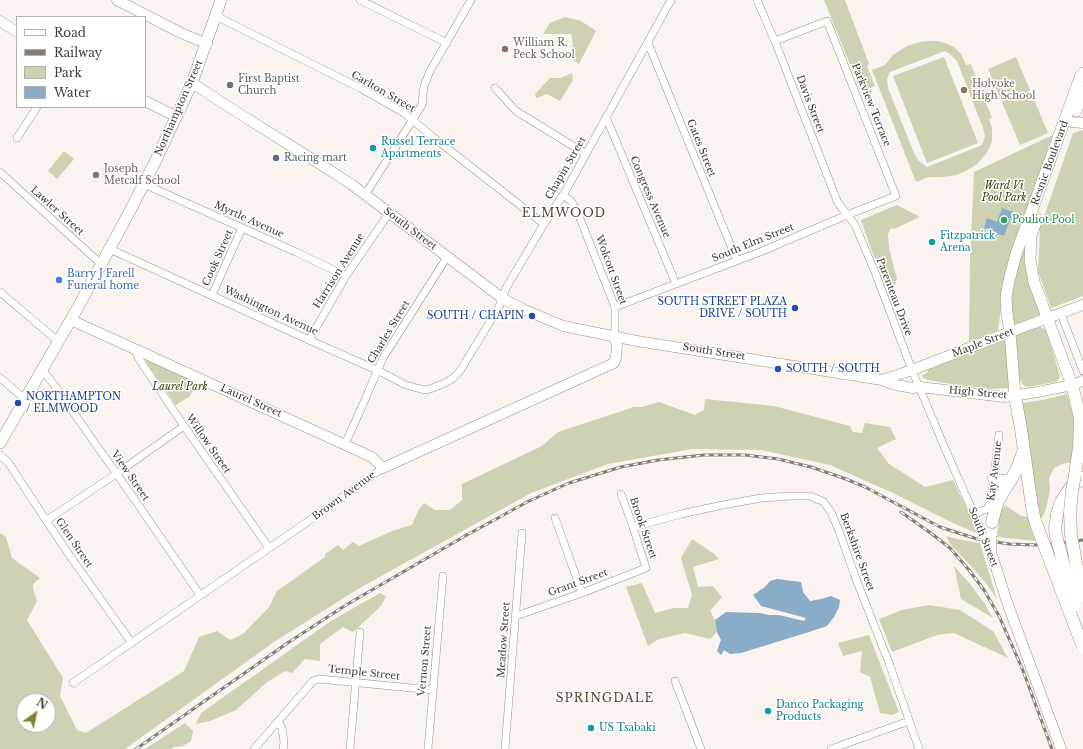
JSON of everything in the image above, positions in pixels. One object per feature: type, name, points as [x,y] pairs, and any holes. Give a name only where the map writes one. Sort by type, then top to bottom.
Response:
[{"type":"highway","points":[[1077,383],[1078,413],[1080,422],[1079,477],[1072,491],[1070,512],[1071,535],[1083,597]]},
{"type":"highway","points":[[1015,396],[1022,429],[1035,521],[1083,647]]},
{"type":"highway","points":[[992,522],[995,503],[1019,464],[1024,449]]},
{"type":"highway","points":[[1079,477],[1060,504],[1055,523],[1056,536],[1083,630]]},
{"type":"highway","points":[[994,478],[998,481],[1010,480]]},
{"type":"main road","points":[[117,0],[179,32],[207,44]]},
{"type":"main road","name":"Northampton Street","points":[[0,443],[59,342],[144,184],[192,83],[207,44],[221,0]]},
{"type":"main road","points":[[0,21],[16,31]]},
{"type":"main road","name":"Resnic Boulevard","points":[[1077,383],[1047,318],[1034,282],[1030,260],[1031,236],[1073,121],[1080,75],[1083,73]]},
{"type":"main road","name":"South Street","points":[[192,83],[320,164],[365,195],[502,298],[523,309],[563,326],[615,337],[882,380],[896,385],[920,388]]},
{"type":"main road","name":"Resnic Boulevard","points":[[1076,109],[1083,92]]},
{"type":"main road","points":[[146,102],[177,117]]},
{"type":"main road","name":"Resnic Boulevard","points":[[1015,396],[1006,297],[1009,281],[1016,254],[1073,121]]},
{"type":"main road","name":"Maple Street","points":[[882,380],[895,381],[904,379],[910,376],[912,370],[1083,305]]},
{"type":"main road","name":"Laurel Street","points":[[71,320],[345,444],[370,456],[383,468]]},
{"type":"main road","name":"Brown Avenue","points":[[383,468],[614,363],[617,346],[615,337]]},
{"type":"main road","name":"High Street","points":[[920,388],[1004,397],[1077,383]]},
{"type":"main road","points":[[988,536],[992,522]]},
{"type":"main road","name":"South Street","points":[[988,536],[991,552],[1007,602],[1061,749]]},
{"type":"street","points":[[360,0],[447,43]]},
{"type":"street","points":[[365,195],[422,105],[424,86],[430,71],[471,0]]},
{"type":"street","name":"Chapin Street","points":[[424,390],[450,381],[457,375],[499,307],[506,288],[563,195],[671,0]]},
{"type":"street","name":"Davis Street","points":[[757,0],[775,41],[838,203],[847,215]]},
{"type":"street","name":"Carlton Street","points":[[216,16],[360,88],[404,113],[433,138],[544,224]]},
{"type":"street","name":"Parkview Terrace","points":[[775,41],[827,21],[896,196]]},
{"type":"street","name":"Gates Street","points":[[648,43],[737,261]]},
{"type":"street","points":[[496,88],[516,111],[586,154]]},
{"type":"street","points":[[17,138],[36,108]]},
{"type":"street","name":"Congress Avenue","points":[[606,117],[676,284]]},
{"type":"street","name":"Lawler Street","points":[[0,172],[101,264]]},
{"type":"street","name":"Myrtle Avenue","points":[[144,184],[346,276]]},
{"type":"street","name":"Wolcott Street","points":[[563,195],[571,201],[577,211],[615,307],[615,337]]},
{"type":"street","name":"South Elm Street","points":[[615,307],[737,261],[896,196]]},
{"type":"street","name":"Harrison Avenue","points":[[309,340],[346,276],[388,213]]},
{"type":"street","name":"Parenteau Drive","points":[[847,215],[856,225],[920,388]]},
{"type":"street","name":"Cook Street","points":[[212,295],[242,228]]},
{"type":"street","name":"Washington Avenue","points":[[110,249],[406,384],[424,390]]},
{"type":"street","name":"Charles Street","points":[[345,444],[383,358],[447,257]]},
{"type":"street","points":[[0,292],[59,342]]},
{"type":"street","points":[[1061,314],[1083,371]]},
{"type":"street","name":"Willow Street","points":[[135,349],[138,357],[184,426],[269,548]]},
{"type":"street","name":"View Street","points":[[43,370],[137,503],[200,596]]},
{"type":"street","points":[[0,378],[26,400]]},
{"type":"street","name":"South Street","points":[[920,388],[947,453],[975,514],[988,536]]},
{"type":"street","points":[[47,520],[184,426]]},
{"type":"street","name":"Kay Avenue","points":[[975,514],[995,503],[991,500],[999,435]]},
{"type":"street","name":"Glen Street","points":[[0,455],[8,462],[131,642]]},
{"type":"street","name":"Brown Avenue","points":[[73,683],[332,505],[383,468]]},
{"type":"street","name":"Brook Street","points":[[621,494],[646,568]]},
{"type":"street","name":"Berkshire Street","points":[[633,527],[696,511],[761,498],[810,496],[824,502],[831,512],[839,531],[889,663],[919,749]]},
{"type":"street","points":[[555,518],[582,593]]},
{"type":"street","name":"Meadow Street","points":[[505,749],[522,533]]},
{"type":"street","name":"Grant Street","points":[[516,616],[582,593],[646,568]]},
{"type":"street","name":"Vernon Street","points":[[428,749],[443,576]]},
{"type":"street","points":[[350,749],[360,632]]},
{"type":"street","name":"Temple Street","points":[[254,749],[313,681],[319,679],[432,690]]},
{"type":"street","points":[[675,681],[701,749]]},
{"type":"street","points":[[278,721],[282,728],[284,742],[283,749]]},
{"type":"street","points":[[831,749],[909,721]]},
{"type":"green space","points":[[824,0],[845,0],[869,64],[867,66],[875,86],[861,92]]},
{"type":"green space","points":[[565,17],[581,21],[596,31],[579,64],[568,56],[573,44],[571,34],[543,34],[550,23]]},
{"type":"green space","points":[[937,41],[945,43],[954,47],[961,54],[966,65],[971,64],[992,118],[989,119],[992,128],[992,141],[985,155],[977,164],[966,171],[956,175],[929,177],[916,182],[872,70],[885,65],[893,55],[907,46],[920,42]],"holes":[[[945,51],[957,61],[985,136],[982,145],[927,167],[918,160],[914,153],[888,88],[887,79],[890,72]]]},
{"type":"green space","points":[[944,57],[978,143],[927,163],[893,76]]},
{"type":"green space","points":[[1016,57],[1048,133],[1020,145],[988,69]]},
{"type":"green space","points":[[572,73],[573,80],[560,101],[547,94],[536,98],[535,94],[550,78],[561,78]]},
{"type":"green space","points":[[1083,130],[1083,296],[1051,308],[1038,271],[1040,228],[1073,133]]},
{"type":"green space","name":"Ward Vi Pool Park","points":[[1057,133],[1005,279],[998,330],[969,342],[970,259],[974,172]]},
{"type":"green space","points":[[64,151],[74,159],[57,179],[48,171]]},
{"type":"green space","points":[[897,205],[920,217],[894,229],[891,228],[888,234],[889,248],[897,279],[894,287],[894,302],[871,249],[861,220]]},
{"type":"green space","points":[[1026,244],[1041,314],[1015,324],[1011,306],[1015,273]]},
{"type":"green space","points":[[1040,327],[1047,332],[1060,376],[1055,382],[1027,387],[1022,384],[1020,380],[1015,338],[1019,334]]},
{"type":"green space","points":[[1006,340],[1012,388],[987,389],[957,385],[928,380],[922,376],[928,372],[927,370]]},
{"type":"green space","name":"Laurel Park","points":[[146,359],[197,381],[190,396],[176,405],[146,362]]},
{"type":"green space","points":[[1067,394],[1076,426],[1073,462],[1062,464],[1054,468],[1049,478],[1050,490],[1046,509],[1040,520],[1034,493],[1023,403]]},
{"type":"green space","points":[[705,399],[774,406],[850,426],[853,432],[862,433],[865,423],[890,427],[896,439],[877,448],[889,464],[925,487],[953,480],[979,534],[830,465],[761,450],[692,449],[608,464],[531,493],[358,589],[274,642],[125,749],[0,749],[0,533],[6,537],[12,558],[40,578],[33,584],[37,601],[27,620],[63,678],[60,696],[77,730],[86,733],[184,671],[199,637],[217,631],[230,640],[243,634],[269,607],[277,591],[325,557],[325,554],[338,545],[343,550],[353,542],[359,546],[392,531],[412,525],[418,511],[424,503],[435,510],[450,510],[462,500],[462,484],[542,446],[558,432],[634,407],[642,407],[659,402],[695,415],[704,410]]},
{"type":"green space","points":[[1005,505],[1021,516],[1028,517],[1035,541],[997,537],[1000,513]]},
{"type":"green space","points":[[946,536],[980,543],[997,599],[985,582],[951,545]]},
{"type":"green space","points":[[692,539],[713,553],[719,559],[693,567],[698,587],[713,586],[722,597],[710,611],[715,620],[717,632],[710,639],[685,633],[659,639],[648,646],[626,587],[642,583],[655,613],[673,608],[688,608],[692,595],[681,558]]},
{"type":"green space","points":[[954,566],[985,604],[993,618],[961,599]]},
{"type":"green space","points":[[380,593],[386,596],[381,606],[353,632],[343,627],[320,644],[320,661],[305,659],[292,673],[285,671],[266,683],[236,710],[210,721],[196,724],[201,713],[331,621]]},
{"type":"green space","points":[[929,605],[960,610],[993,631],[1008,658],[954,633],[937,635],[892,652],[879,619],[902,610]]},
{"type":"green space","points":[[869,635],[899,712],[892,715],[880,713],[870,677],[860,672],[862,651],[843,656],[838,643]]},
{"type":"green space","points":[[185,723],[193,731],[191,741],[183,746],[174,747],[171,749],[145,749]]},
{"type":"water","name":"Pouliot Pool","points":[[1002,208],[1013,212],[1004,236],[984,228],[987,218],[997,222]]},
{"type":"water","points":[[777,579],[801,582],[803,592],[810,601],[831,596],[840,600],[839,607],[834,617],[827,626],[741,653],[730,654],[724,650],[721,655],[717,651],[721,640],[717,632],[715,620],[726,612],[779,615],[804,621],[806,618],[761,606],[753,595],[765,587],[770,581]]},
{"type":"railway","points":[[136,749],[289,642],[346,605],[529,501],[569,483],[621,467],[658,460],[704,455],[745,455],[778,459],[811,467],[846,479],[865,487],[940,527],[977,539],[1009,544],[1036,545],[1083,540]]},
{"type":"railway","points":[[901,512],[950,548],[984,590],[999,616],[1022,668],[1052,749]]},
{"type":"place","name":"William R. Peck School","points":[[505,49]]},
{"type":"place","name":"First Baptist Church","points":[[230,85]]},
{"type":"place","name":"Holyoke High School","points":[[964,90]]},
{"type":"place","name":"Russel Terrace Apartments","points":[[373,148]]},
{"type":"place","name":"Racing mart","points":[[276,158]]},
{"type":"place","name":"Joseph Metcalf School","points":[[96,175]]},
{"type":"place","name":"Pouliot Pool","points":[[1004,220]]},
{"type":"place","name":"Fitzpatrick Arena","points":[[932,242]]},
{"type":"place","name":"Barry J Farell Funeral home","points":[[59,280]]},
{"type":"place","name":"SOUTH STREET PLAZA DRIVE / SOUTH","points":[[795,308]]},
{"type":"place","name":"SOUTH / CHAPIN","points":[[532,316]]},
{"type":"place","name":"SOUTH / SOUTH","points":[[778,369]]},
{"type":"place","name":"NORTHAMPTON / ELMWOOD","points":[[18,403]]},
{"type":"place","name":"Danco Packaging Products","points":[[768,711]]},
{"type":"place","name":"US Tsabaki","points":[[591,728]]},
{"type":"district","name":"ELMWOOD","points":[[564,214]]},
{"type":"district","name":"SPRINGDALE","points":[[605,699]]}]
